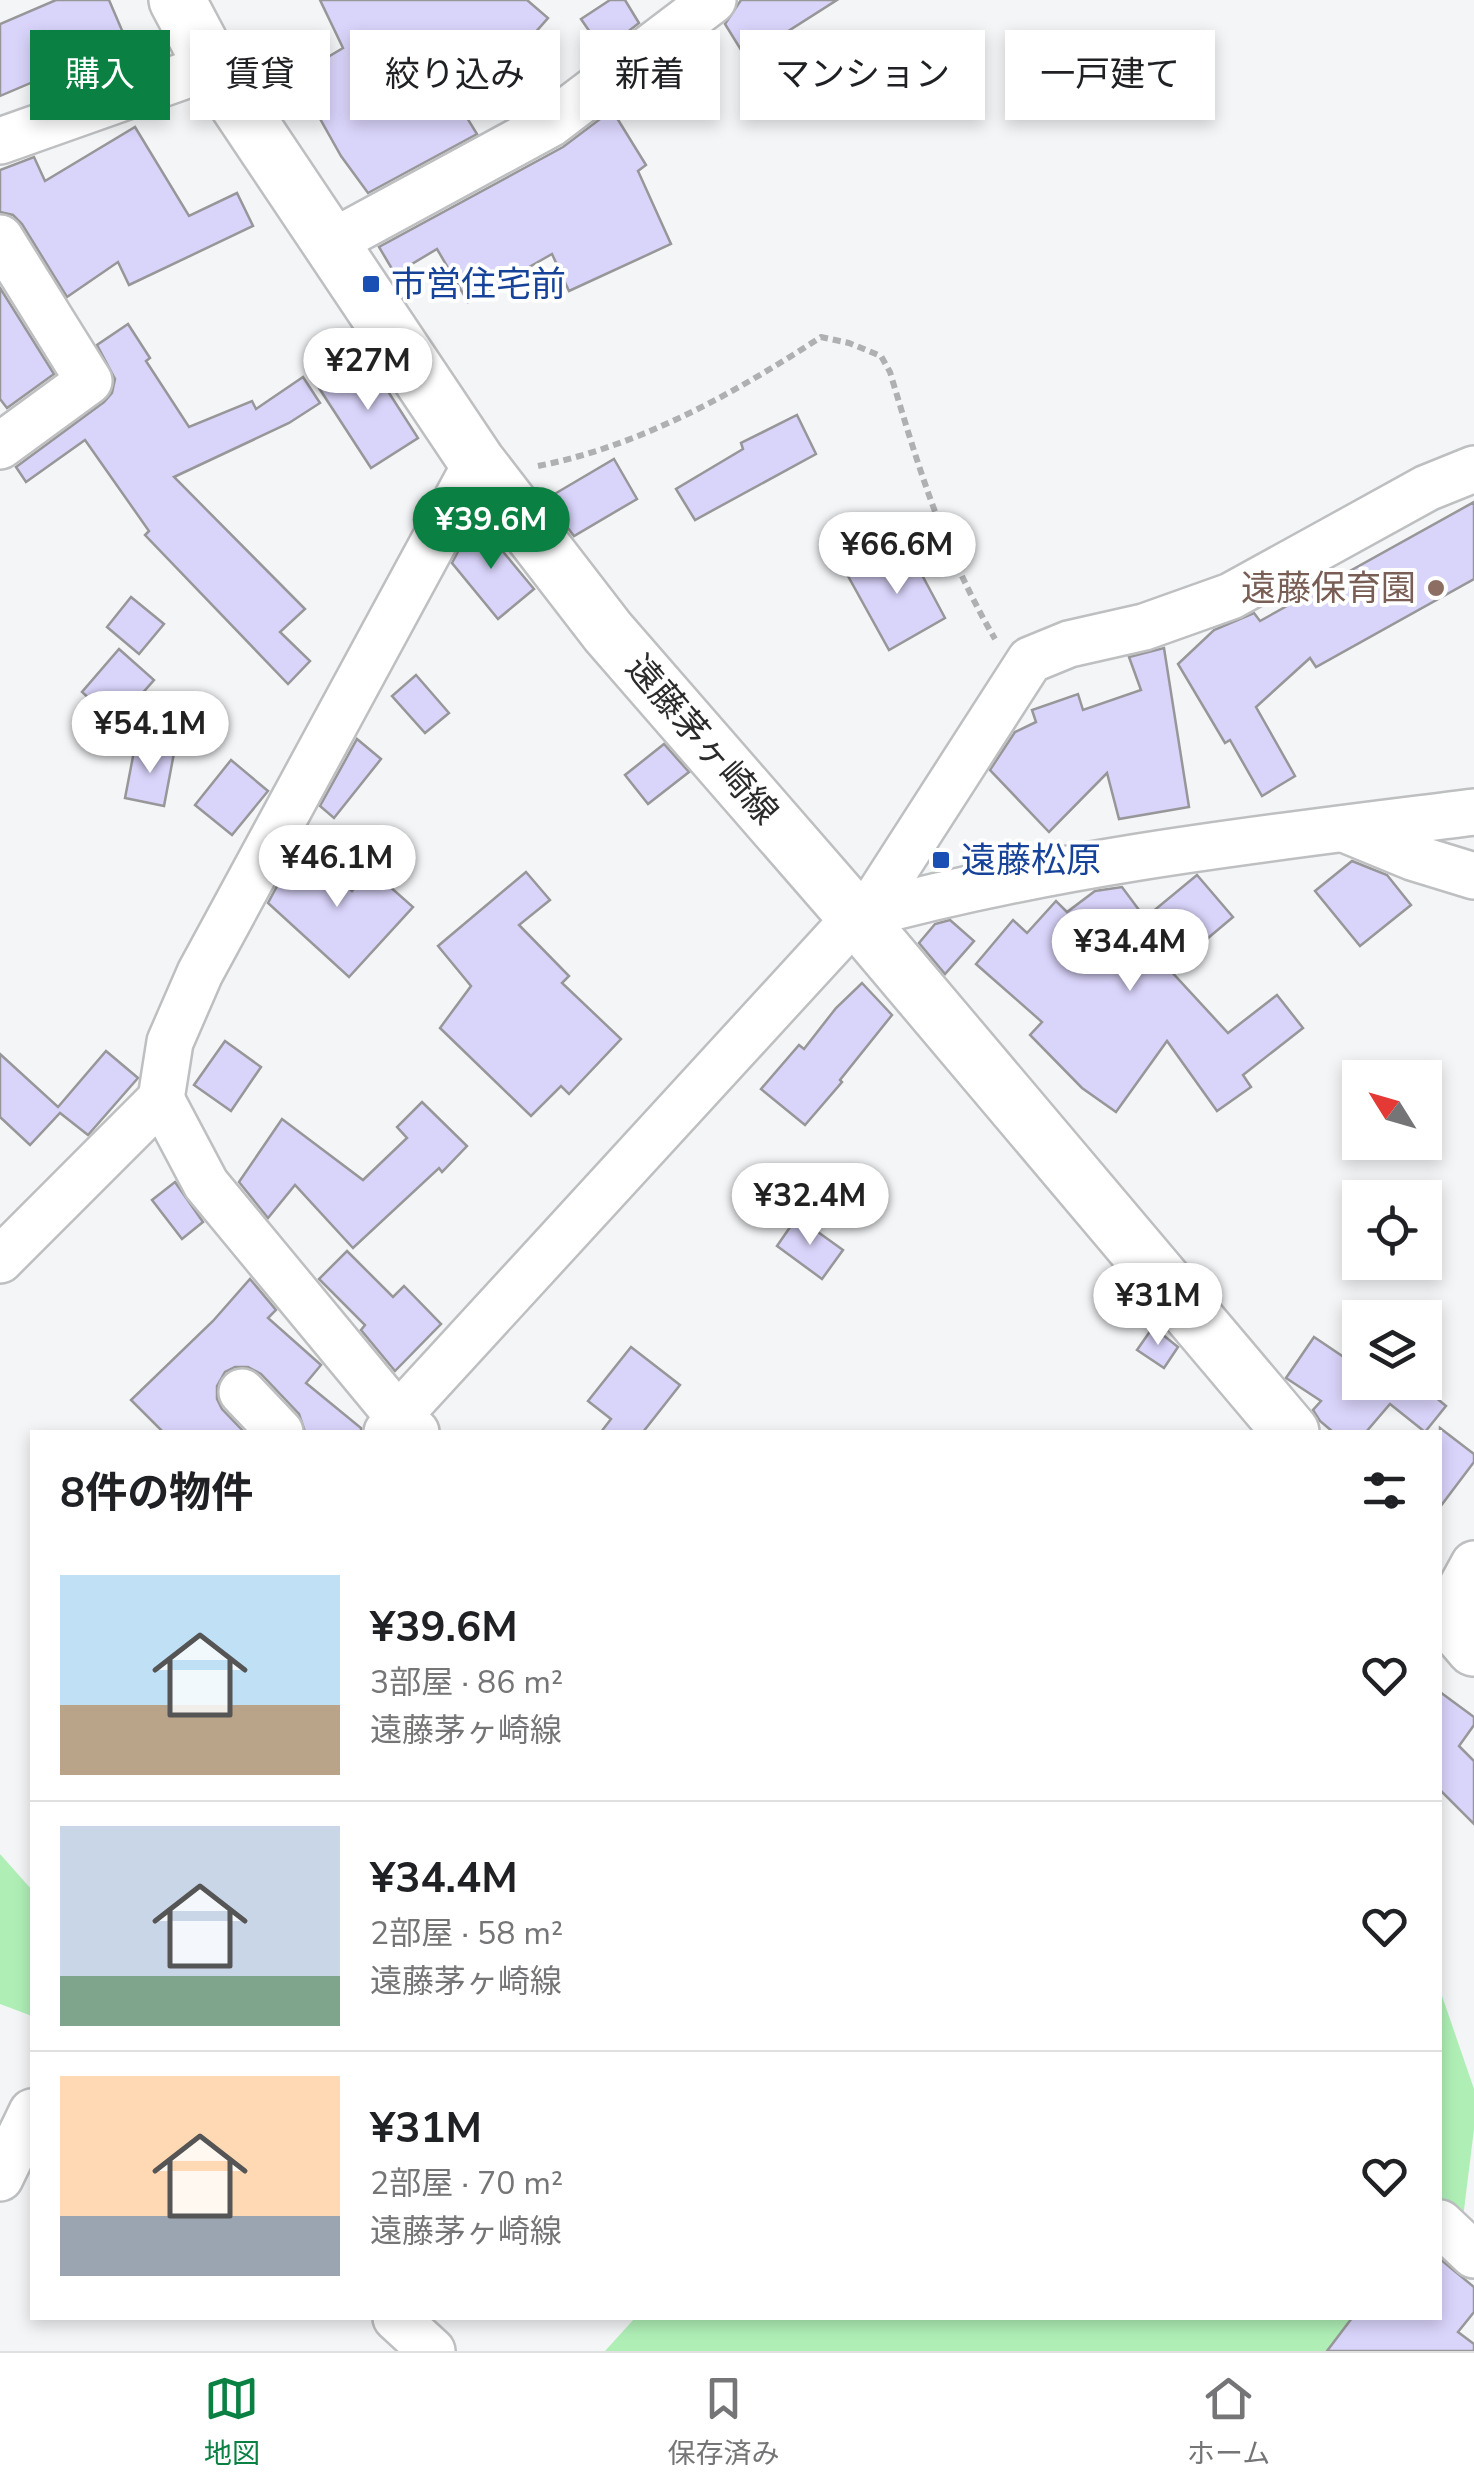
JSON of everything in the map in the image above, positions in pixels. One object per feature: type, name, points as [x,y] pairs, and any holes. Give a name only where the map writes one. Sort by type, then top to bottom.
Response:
[{"type":"main road","name":"遠藤茅ヶ崎線","points":[[177,0],[193,30]]},
{"type":"main road","name":"遠藤茅ヶ崎線","points":[[248,120],[482,469],[608,632],[861,916],[1289,1430]]},
{"type":"street","points":[[330,243],[550,124],[713,0]]},
{"type":"street","points":[[0,141],[190,74]]},
{"type":"street","points":[[0,238],[89,381],[0,446]]},
{"type":"street","points":[[0,1260],[161,1099],[170,1042],[200,972],[482,469]]},
{"type":"street","points":[[161,1099],[206,1184],[400,1427],[861,916],[1030,660],[1069,644],[1144,626],[1232,596],[1427,488],[1474,469]]},
{"type":"street","points":[[861,916],[913,901],[1200,846],[1474,812]]},
{"type":"street","points":[[1342,828],[1412,857],[1474,876]]},
{"type":"street","points":[[242,1392],[278,1430]]},
{"type":"street","points":[[1450,1625],[1474,1564]]},
{"type":"street","points":[[12,2177],[30,2118]]},
{"type":"street","points":[[1442,2225],[1474,2255]]},
{"type":"street","points":[[398,2320],[432,2351]]},
{"type":"path","points":[[482,469],[583,457],[676,419],[755,380],[821,337],[848,342],[881,356],[890,372],[927,495],[962,582],[1017,678]]},
{"type":"green space","points":[[0,1854],[30,1888],[30,2015],[0,2004]]},
{"type":"green space","points":[[1442,1996],[1474,2089],[1474,2129],[1462,2226],[1442,2252]]},
{"type":"green space","points":[[633,2320],[1390,2320],[1364,2351],[605,2351]]},
{"type":"building","points":[[56,0],[109,0],[122,30],[30,30],[30,83],[0,96],[0,24]]},
{"type":"building","points":[[320,0],[527,0],[548,18],[537,30],[350,30],[350,120],[468,120],[477,134],[368,193],[321,120],[330,120],[330,56],[343,48]]},
{"type":"building","points":[[610,0],[625,0],[639,23],[630,30],[589,30],[581,19]]},
{"type":"building","points":[[741,0],[837,0],[790,30],[740,30],[740,48],[725,24]]},
{"type":"building","points":[[599,120],[618,120],[646,165],[638,171],[671,244],[569,291],[552,254],[468,302],[437,249],[395,274],[379,247],[563,147]]},
{"type":"building","points":[[135,127],[189,216],[237,193],[253,226],[129,285],[118,262],[67,297],[22,224],[13,215],[0,212],[0,170],[34,157],[45,181]]},
{"type":"building","points":[[0,288],[54,374],[7,408],[0,399]]},
{"type":"building","points":[[128,324],[150,358],[146,361],[189,427],[252,401],[256,409],[303,377],[320,403],[289,423],[174,477],[305,609],[280,632],[310,661],[288,684],[145,535],[149,531],[85,440],[26,482],[16,467],[112,393],[115,379],[97,345]]},
{"type":"building","points":[[366,357],[418,438],[371,468],[319,388]]},
{"type":"building","points":[[797,415],[816,454],[695,520],[676,489],[743,449],[741,443]]},
{"type":"building","points":[[614,459],[637,499],[574,536],[546,499]]},
{"type":"building","points":[[1474,502],[1474,579],[1316,667],[1310,658],[1256,707],[1295,776],[1262,796],[1230,740],[1225,743],[1178,664],[1214,630],[1254,613],[1260,621]]},
{"type":"building","points":[[480,524],[534,589],[498,619],[452,563],[468,533]]},
{"type":"building","points":[[906,545],[945,618],[889,650],[848,576]]},
{"type":"building","points":[[131,597],[164,624],[139,654],[107,627]]},
{"type":"building","points":[[1164,648],[1189,807],[1119,819],[1107,773],[1049,832],[990,770],[1015,732],[1036,722],[1032,710],[1078,694],[1083,710],[1141,690],[1129,657]]},
{"type":"building","points":[[119,649],[154,680],[116,723],[82,692]]},
{"type":"building","points":[[416,675],[449,713],[425,733],[392,696]]},
{"type":"building","points":[[357,739],[381,759],[334,818],[320,806]]},
{"type":"building","points":[[664,744],[689,772],[648,804],[625,775]]},
{"type":"building","points":[[135,746],[174,753],[164,806],[125,798]]},
{"type":"building","points":[[231,760],[268,791],[232,835],[195,805]]},
{"type":"building","points":[[300,843],[352,891],[371,870],[413,907],[349,977],[268,903]]},
{"type":"building","points":[[1352,861],[1387,875],[1411,905],[1360,946],[1315,891]]},
{"type":"building","points":[[526,872],[550,900],[519,925],[569,976],[562,983],[621,1039],[569,1094],[561,1086],[531,1116],[440,1028],[471,986],[438,946]]},
{"type":"building","points":[[1197,875],[1233,917],[1170,970],[1228,1033],[1277,995],[1303,1028],[1243,1075],[1251,1087],[1217,1111],[1167,1041],[1116,1112],[1082,1088],[1030,1035],[1042,1022],[976,964],[1013,920],[1027,933],[1056,901],[1067,912],[1095,891],[1122,887],[1145,918]]},
{"type":"building","points":[[950,920],[974,941],[945,974],[919,943],[935,924]]},
{"type":"building","points":[[862,983],[892,1015],[805,1125],[761,1089],[799,1045],[804,1049],[836,1008]]},
{"type":"building","points":[[225,1041],[261,1067],[231,1111],[194,1085]]},
{"type":"building","points":[[106,1051],[138,1078],[88,1135],[60,1113],[30,1145],[0,1117],[0,1054],[58,1107]]},
{"type":"building","points":[[422,1102],[467,1146],[353,1248],[295,1185],[268,1218],[239,1182],[282,1119],[363,1180],[407,1138],[397,1127]]},
{"type":"building","points":[[175,1182],[203,1222],[182,1239],[152,1200]]},
{"type":"building","points":[[797,1217],[843,1250],[822,1279],[777,1246]]},
{"type":"building","points":[[347,1251],[393,1297],[404,1286],[441,1324],[395,1371],[361,1330],[365,1325],[319,1279]]},
{"type":"building","points":[[250,1279],[276,1310],[268,1318],[321,1365],[306,1383],[361,1430],[304,1430],[299,1414],[261,1374],[248,1367],[235,1367],[225,1372],[217,1386],[217,1399],[242,1430],[161,1430],[131,1400],[213,1321]]},
{"type":"building","points":[[1153,1327],[1178,1347],[1164,1368],[1137,1350]]},
{"type":"building","points":[[1314,1337],[1342,1356],[1342,1400],[1439,1400],[1446,1406],[1427,1430],[1390,1404],[1368,1430],[1331,1430],[1313,1410],[1321,1401],[1286,1378]]},
{"type":"building","points":[[631,1347],[680,1385],[645,1430],[603,1430],[611,1419],[588,1401]]},
{"type":"building","points":[[1440,1428],[1474,1454],[1474,1462],[1442,1504],[1442,1430]]},
{"type":"building","points":[[1442,1693],[1474,1717],[1474,1725],[1459,1746],[1474,1761],[1474,1824],[1442,1792]]},
{"type":"building","points":[[1442,2261],[1474,2287],[1474,2312],[1458,2332],[1474,2344],[1474,2351],[1327,2351],[1350,2320],[1442,2320]]},
{"type":"place","name":"市営住宅前","points":[[371,284]]},
{"type":"place","name":"遠藤保育園","points":[[1436,588]]},
{"type":"place","name":"遠藤松原","points":[[941,860]]}]
